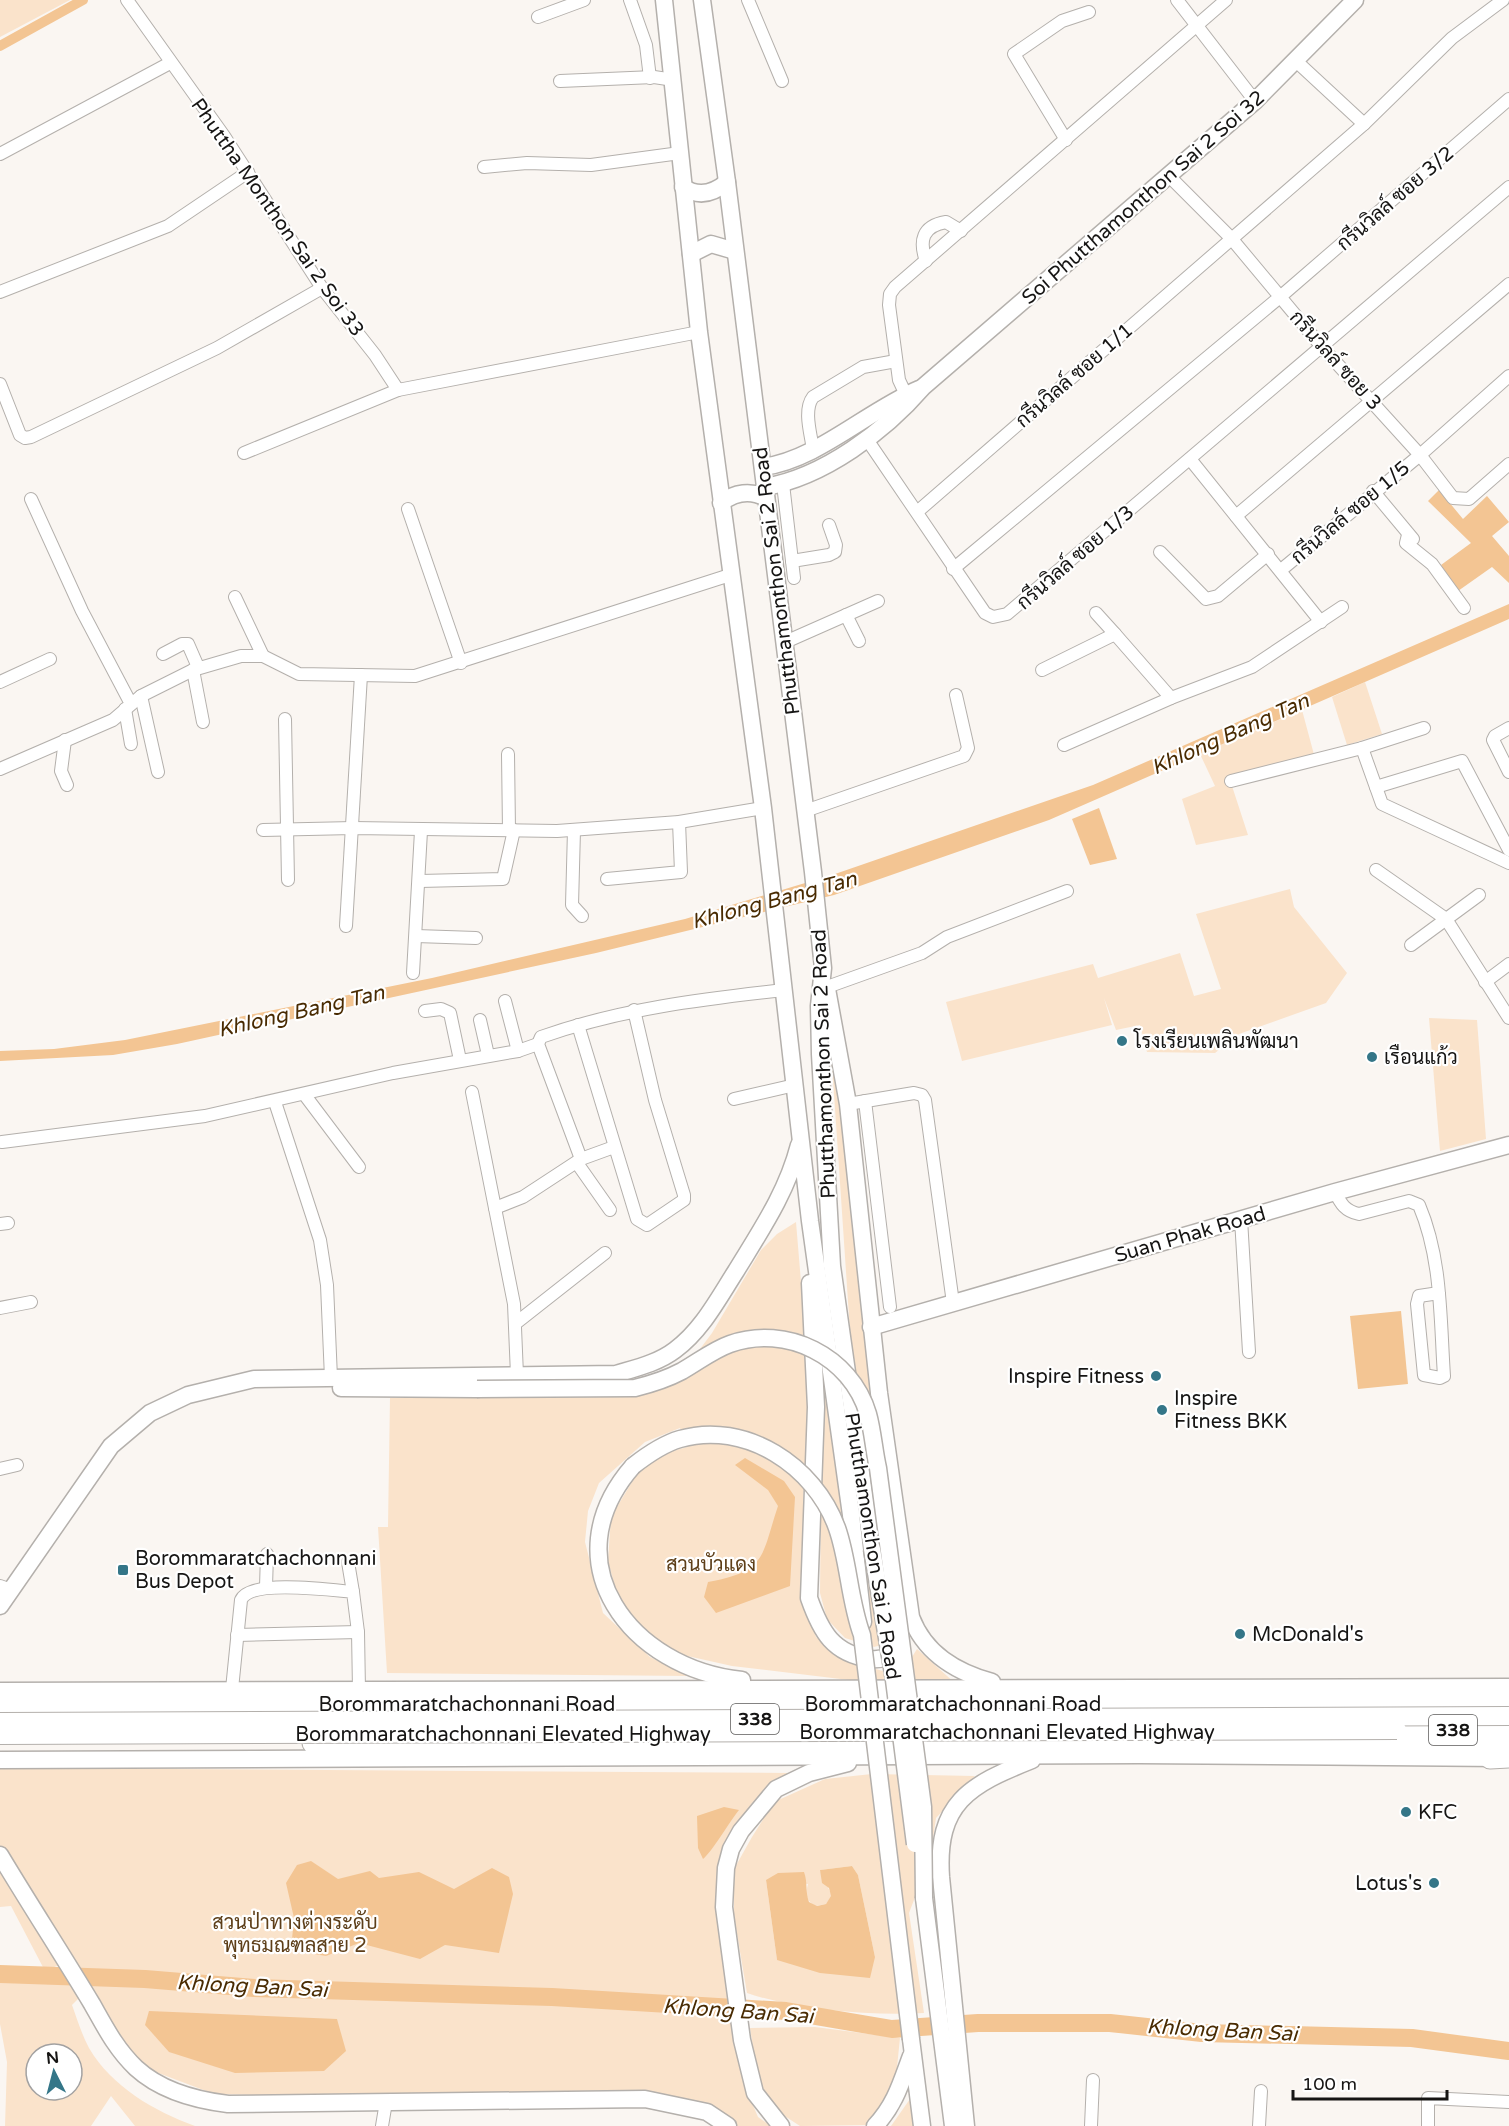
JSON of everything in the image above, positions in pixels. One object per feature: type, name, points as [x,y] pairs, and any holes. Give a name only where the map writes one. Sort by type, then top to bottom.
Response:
[{"type":"highway","name":"Borommaratchachonnani Road","points":[[0,1705],[1509,1704]]},
{"type":"highway","name":"Borommaratchachonnani Road","points":[[0,1742],[1509,1742]]},
{"type":"main road","name":"Phutthamonthon Sai 2 Road","points":[[664,0],[699,332],[763,808],[810,1221],[835,1394],[863,1617],[862,1635],[922,2126]]},
{"type":"main road","name":"Phutthamonthon Sai 2 Road","points":[[702,0],[763,467],[823,968],[819,1006],[820,1054],[832,1266],[924,1898],[949,2043],[953,2126]]},
{"type":"main road","name":"Soi Phutthamonthon Sai 2 Soi 32","points":[[721,503],[729,496],[750,492],[766,493],[818,470],[900,414],[923,387],[1255,101],[1355,0]]},
{"type":"main road","points":[[684,187],[692,192],[704,194],[727,182]]},
{"type":"main road","points":[[691,254],[711,244],[735,251]]},
{"type":"main road","name":"Soi Phutthamonthon Sai 2 Soi 32","points":[[763,467],[779,465],[813,450],[856,423],[923,387]]},
{"type":"main road","points":[[856,423],[866,438]]},
{"type":"main road","points":[[810,1221],[810,1310],[816,1407],[809,1598],[817,1621],[829,1637],[848,1655],[876,1659],[897,1653],[911,1633],[911,1617],[871,1327],[848,1104],[823,968]]},
{"type":"main road","points":[[0,1606],[6,1588],[100,1460],[130,1428],[150,1413],[189,1395],[255,1379],[616,1374],[653,1362],[689,1338],[706,1318],[769,1217],[784,1188],[801,1135]]},
{"type":"main road","name":"Suan Phak Road","points":[[871,1327],[1335,1192],[1509,1145]]},
{"type":"main road","points":[[255,1379],[274,1386],[301,1388],[635,1388],[655,1383],[681,1371],[728,1344],[761,1337],[802,1343],[821,1353],[848,1377],[868,1414],[878,1468],[923,1807],[924,1898]]},
{"type":"main road","points":[[812,1688],[732,1679],[698,1671],[673,1660],[627,1625],[616,1610],[607,1590],[598,1547],[601,1523],[607,1504],[618,1482],[633,1466],[654,1450],[679,1439],[718,1434],[743,1437],[789,1463],[810,1482],[837,1527],[855,1617],[862,1635]]},
{"type":"main road","points":[[911,1617],[926,1645],[950,1666],[976,1678],[1009,1688]]},
{"type":"main road","name":"338","points":[[0,1691],[1509,1687]]},
{"type":"main road","name":"Borommaratchachonnani Elevated Highway","points":[[0,1722],[1509,1716]]},
{"type":"main road","name":"Borommaratchachonnani Elevated Highway","points":[[0,1735],[1509,1731]]},
{"type":"main road","points":[[966,2126],[949,2043],[953,2003],[940,1859],[945,1828],[959,1803],[979,1783],[1041,1756]]},
{"type":"main road","name":"338","points":[[0,1760],[1041,1756],[1503,1757]]},
{"type":"main road","points":[[781,2126],[755,2093],[742,2040],[724,1908],[723,1888],[731,1849],[741,1831],[776,1789],[809,1773],[871,1757]]},
{"type":"main road","points":[[0,1855],[92,2004],[106,2032],[137,2069],[159,2085],[180,2094],[202,2101],[228,2104],[645,2099],[697,2109],[728,2126]]},
{"type":"main road","points":[[875,2126],[888,2112],[899,2094],[911,2046]]},
{"type":"street","name":"Phuttha Monthon Sai 2 Soi 33","points":[[127,0],[224,136],[322,288],[375,355],[398,390]]},
{"type":"street","points":[[538,17],[584,0]]},
{"type":"street","points":[[630,0],[646,45],[650,78]]},
{"type":"street","points":[[748,0],[782,81]]},
{"type":"street","points":[[1177,0],[1255,101]]},
{"type":"street","points":[[906,395],[896,361],[889,305],[890,294],[1195,24],[1226,0]]},
{"type":"street","name":"กรีนวิลล์ ซอย 1/1","points":[[917,512],[1364,124],[1452,38],[1503,0]]},
{"type":"street","points":[[1066,140],[1014,54],[1062,21],[1089,12]]},
{"type":"street","points":[[1296,61],[1364,124]]},
{"type":"street","points":[[0,154],[170,63]]},
{"type":"street","points":[[560,81],[650,78],[674,80]]},
{"type":"street","name":"กรีนวิลล์ ซอย 3/2","points":[[953,569],[1281,297],[1509,99]]},
{"type":"street","points":[[484,167],[527,164],[591,165],[680,153]]},
{"type":"street","points":[[0,292],[168,226],[248,172]]},
{"type":"street","name":"กรีนวิลล์ ซอย 3","points":[[1168,175],[1231,238],[1322,347],[1420,455],[1453,498],[1462,501],[1469,499],[1509,464]]},
{"type":"street","points":[[1322,347],[1509,187]]},
{"type":"street","points":[[926,261],[921,243],[932,226],[946,222],[961,231]]},
{"type":"street","points":[[1236,516],[1509,284]]},
{"type":"street","points":[[0,384],[20,435],[25,438],[32,437],[217,348],[322,288]]},
{"type":"street","points":[[244,453],[398,390],[699,332]]},
{"type":"street","name":"กรีนวิลล์ ซอย 1/3","points":[[866,438],[953,569],[985,614],[993,617],[1007,614],[1322,347]]},
{"type":"street","points":[[813,450],[808,403],[813,397],[863,367],[896,361]]},
{"type":"street","name":"กรีนวิลล์ ซอย 1/5","points":[[1281,570],[1373,491],[1420,455],[1509,376]]},
{"type":"street","points":[[1190,459],[1321,622]]},
{"type":"street","points":[[783,484],[794,578]]},
{"type":"street","points":[[1373,491],[1408,535],[1424,547]]},
{"type":"street","points":[[31,500],[82,611],[132,703],[158,772]]},
{"type":"street","points":[[408,509],[461,663]]},
{"type":"street","points":[[792,561],[836,552],[829,525]]},
{"type":"street","points":[[1408,535],[1406,543],[1432,564],[1464,608]]},
{"type":"street","points":[[1160,552],[1206,599],[1218,596],[1268,554]]},
{"type":"street","points":[[0,769],[113,720],[132,703],[196,669],[241,656],[263,656],[299,674],[415,676],[730,575]]},
{"type":"street","points":[[234,597],[263,656]]},
{"type":"street","points":[[783,643],[878,601]]},
{"type":"street","points":[[1064,745],[1171,698],[1252,667],[1342,607]]},
{"type":"street","points":[[1096,614],[1171,698]]},
{"type":"street","points":[[846,615],[859,641]]},
{"type":"street","points":[[1042,670],[1115,634]]},
{"type":"street","points":[[163,654],[182,644],[188,644],[196,669],[203,722]]},
{"type":"street","points":[[0,682],[50,659]]},
{"type":"street","points":[[346,926],[361,675]]},
{"type":"street","points":[[804,811],[964,756],[968,748],[956,695]]},
{"type":"street","points":[[130,744],[132,703]]},
{"type":"street","points":[[285,719],[288,880]]},
{"type":"street","points":[[1231,781],[1362,748],[1424,728]]},
{"type":"street","points":[[1509,728],[1495,736],[1493,740],[1509,772]]},
{"type":"street","points":[[65,740],[61,771],[67,785]]},
{"type":"street","points":[[1362,748],[1382,804],[1509,863]]},
{"type":"street","points":[[420,881],[502,879],[512,830],[508,754]]},
{"type":"street","points":[[1376,787],[1462,760],[1509,850]]},
{"type":"street","points":[[263,830],[353,828],[420,831],[574,830],[679,822],[763,808]]},
{"type":"street","points":[[607,879],[681,872],[679,822]]},
{"type":"street","points":[[574,830],[572,905],[582,916]]},
{"type":"street","points":[[413,973],[420,881],[420,831]]},
{"type":"street","points":[[1376,870],[1446,919],[1509,1018]]},
{"type":"street","points":[[826,987],[922,953],[947,937],[1067,891]]},
{"type":"street","points":[[1411,945],[1479,895]]},
{"type":"street","points":[[416,936],[477,938]]},
{"type":"street","points":[[1485,982],[1509,964]]},
{"type":"street","points":[[610,1210],[579,1161],[538,1044],[541,1037],[634,1010],[704,998],[784,990]]},
{"type":"street","points":[[505,1001],[518,1051]]},
{"type":"street","points":[[425,1011],[441,1009],[450,1013],[460,1060]]},
{"type":"street","points":[[578,1025],[632,1203],[641,1223],[647,1225],[684,1200],[655,1100],[634,1010]]},
{"type":"street","points":[[480,1020],[488,1055]]},
{"type":"street","points":[[2,1142],[54,1133],[169,1122],[275,1102],[460,1060],[518,1051],[538,1044]]},
{"type":"street","points":[[734,1099],[795,1085]]},
{"type":"street","points":[[472,1092],[516,1323],[517,1375]]},
{"type":"street","points":[[848,1104],[914,1093],[922,1095],[925,1100],[953,1303]]},
{"type":"street","points":[[304,1094],[359,1167]]},
{"type":"street","points":[[865,1101],[890,1307]]},
{"type":"street","points":[[275,1102],[320,1240],[327,1285],[331,1377]]},
{"type":"street","points":[[495,1208],[523,1197],[579,1161],[614,1147]]},
{"type":"street","points":[[1335,1192],[1341,1204],[1359,1214],[1409,1201],[1419,1205],[1432,1244],[1439,1293],[1444,1376],[1440,1378],[1424,1375],[1417,1304],[1419,1296],[1439,1293]]},
{"type":"street","points":[[1241,1219],[1249,1352]]},
{"type":"street","points":[[516,1323],[605,1253]]},
{"type":"street","points":[[0,1308],[32,1302]]},
{"type":"street","points":[[0,1469],[17,1465]]},
{"type":"street","points":[[266,1587],[267,1554]]},
{"type":"street","points":[[348,1562],[358,1632],[358,1690]]},
{"type":"street","points":[[232,1689],[243,1595],[266,1587],[353,1592]]},
{"type":"street","points":[[237,1635],[358,1632]]},
{"type":"street","points":[[1091,2126],[1093,2080]]},
{"type":"street","points":[[1259,2126],[1261,2091]]},
{"type":"street","points":[[1428,2126],[1428,2098],[1509,2102]]},
{"type":"street","points":[[382,2126],[386,2102]]},
{"type":"green space","points":[[0,0],[70,0],[0,37]]},
{"type":"green space","points":[[1365,682],[1382,734],[1347,745],[1332,697]]},
{"type":"green space","points":[[1302,710],[1316,762],[1232,786],[1248,835],[1196,845],[1182,799],[1215,786],[1200,754]]},
{"type":"green space","points":[[1290,889],[1294,907],[1347,973],[1326,1003],[1239,1034],[1215,1053],[1147,1052],[1140,1025],[1116,1030],[1104,998],[1112,1025],[962,1061],[946,1002],[1093,964],[1098,978],[1180,953],[1194,996],[1221,989],[1196,914]]},
{"type":"green space","points":[[1429,1018],[1477,1020],[1486,1139],[1440,1151]]},
{"type":"green space","points":[[832,1064],[837,1064],[904,1627],[881,1645],[874,1647],[845,1638],[827,1619],[820,1593],[822,1401],[819,1360],[858,1402],[850,1331]]},
{"type":"green space","name":"สวนบัวแดง","points":[[796,1222],[809,1378],[803,1504],[807,1607],[816,1637],[846,1661],[883,1671],[912,1657],[917,1649],[956,1684],[849,1680],[732,1666],[674,1653],[643,1633],[619,1602],[608,1561],[611,1517],[639,1470],[659,1455],[687,1447],[680,1428],[645,1442],[599,1483],[588,1511],[585,1542],[603,1613],[650,1657],[688,1676],[387,1673],[378,1527],[388,1527],[390,1398],[618,1397],[632,1382],[667,1369],[697,1353],[712,1333],[761,1250],[777,1234]]},
{"type":"green space","name":"สวนป่าทางต่างระดับ พุทธมณฑลสาย 2","points":[[0,1768],[791,1773],[752,1803],[732,1832],[727,1989],[743,2082],[758,2117],[771,2126],[738,2126],[690,2099],[635,2093],[304,2096],[214,2094],[145,2068],[109,2027],[0,1850]]},
{"type":"green space","points":[[872,1774],[975,1776],[936,1818],[930,1858],[909,1913],[924,2013],[881,2014],[811,2008],[747,1993],[734,1916],[734,1869],[774,1802],[825,1779]],"holes":[[[852,1866],[858,1875],[875,1957],[777,1960],[766,1880],[808,1884],[807,1897],[816,1906],[826,1904],[832,1896],[820,1870]]]},
{"type":"green space","points":[[0,1871],[59,1965],[45,1971],[11,1906],[0,1907]]},
{"type":"green space","points":[[0,1980],[70,1982],[80,1997],[72,2005],[84,2038],[98,2062],[135,2096],[164,2113],[195,2126],[135,2126],[111,2096],[91,2126],[5,2126],[7,2062],[0,2024]]},
{"type":"green space","points":[[815,2027],[900,2038],[894,2096],[870,2125],[800,2126],[777,2111],[758,2080],[750,2028]]},
{"type":"green space","points":[[910,2099],[914,2126],[891,2126]]},
{"type":"water","points":[[1439,490],[1463,519],[1487,496],[1509,522],[1492,536],[1509,556],[1509,583],[1492,567],[1458,591],[1441,565],[1471,543],[1428,501]]},
{"type":"water","name":"Khlong Bang Tan","points":[[1509,604],[1509,619],[1049,820],[834,895],[596,953],[177,1044],[113,1055],[0,1061],[0,1051],[54,1049],[125,1040],[432,978],[685,919],[835,874],[1093,785]]},
{"type":"water","points":[[1099,808],[1117,859],[1090,865],[1072,819]]},
{"type":"water","points":[[1401,1311],[1408,1384],[1358,1389],[1350,1316]]},
{"type":"water","points":[[745,1458],[784,1481],[795,1497],[790,1586],[716,1613],[704,1597],[708,1582],[727,1578],[752,1567],[764,1550],[778,1506],[768,1490],[735,1465]]},
{"type":"water","points":[[724,1807],[739,1810],[703,1859],[698,1848],[697,1816]]},
{"type":"water","points":[[311,1861],[338,1879],[370,1871],[379,1878],[419,1872],[454,1889],[492,1868],[509,1877],[513,1894],[499,1953],[445,1945],[420,1959],[359,1943],[326,1956],[291,1950],[294,1918],[286,1883],[297,1865]]},
{"type":"water","points":[[852,1866],[858,1875],[875,1957],[870,1978],[820,1973],[777,1960],[766,1880],[778,1873],[804,1872],[809,1902],[817,1906],[826,1904],[831,1896],[829,1888],[822,1883],[820,1870]]},
{"type":"water","points":[[149,2011],[337,2019],[346,2051],[324,2071],[235,2073],[169,2052],[145,2025]]},
{"type":"waterway","points":[[0,46],[83,0]]},
{"type":"waterway","name":"Khlong Ban Sai","points":[[0,1974],[145,1979],[254,1988],[552,1997],[786,2011],[892,2029],[978,2023],[1110,2023],[1202,2033],[1412,2038],[1509,2051]]},
{"type":"place","name":"โรงเรียนเพลินพัฒนา","points":[[1122,1041]]},
{"type":"place","name":"เรือนแก้ว","points":[[1372,1057]]},
{"type":"place","name":"Inspire Fitness","points":[[1156,1376]]},
{"type":"place","name":"Inspire Fitness BKK","points":[[1162,1410]]},
{"type":"place","name":"Borommaratchachonnani Bus Depot","points":[[123,1570]]},
{"type":"place","name":"McDonald's","points":[[1240,1634]]},
{"type":"place","name":"KFC","points":[[1406,1812]]},
{"type":"place","name":"Lotus's","points":[[1434,1883]]}]
